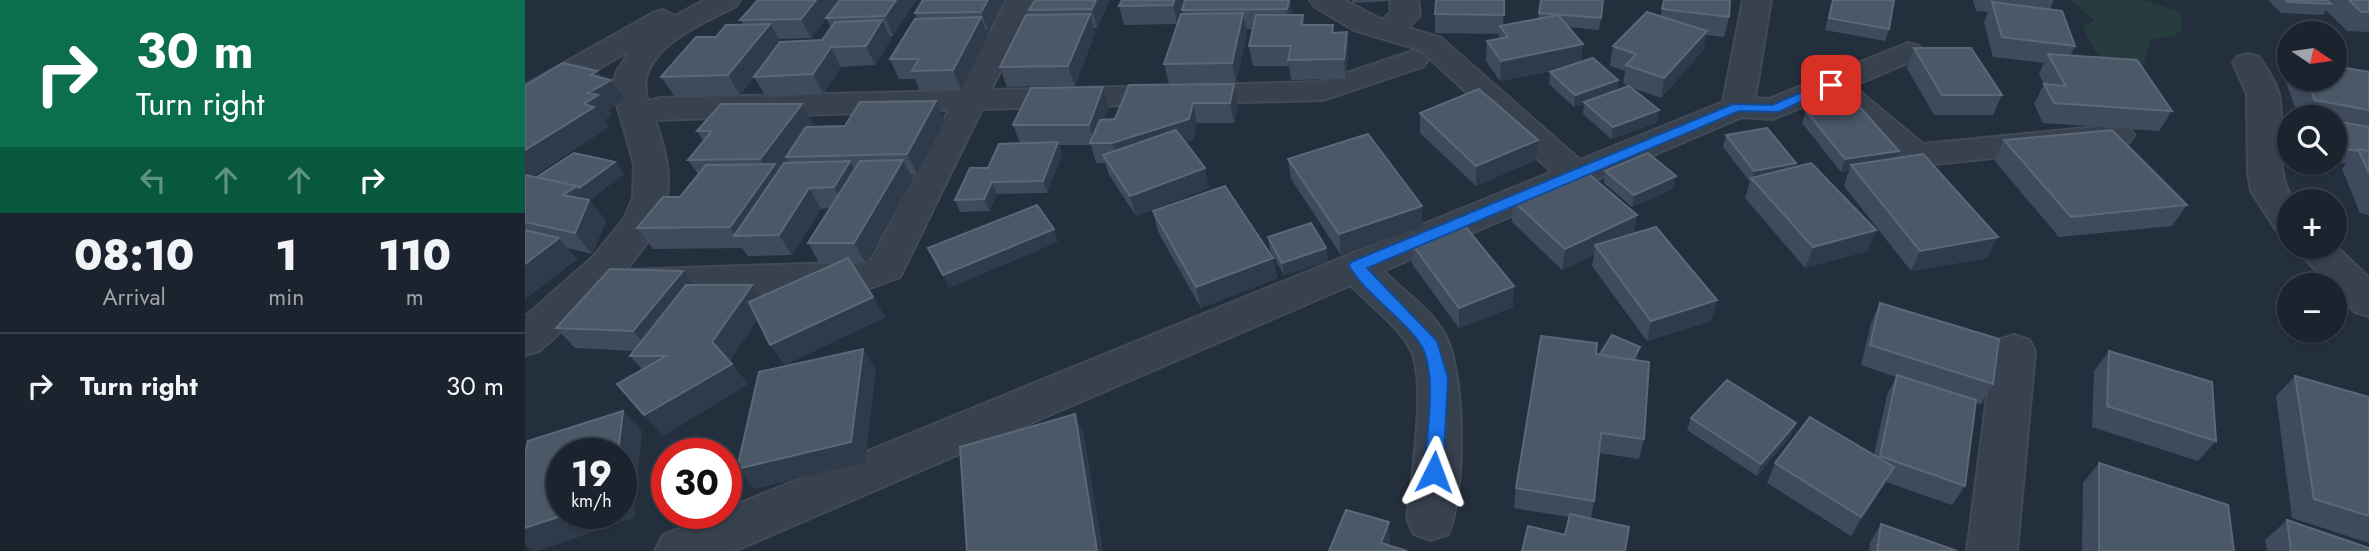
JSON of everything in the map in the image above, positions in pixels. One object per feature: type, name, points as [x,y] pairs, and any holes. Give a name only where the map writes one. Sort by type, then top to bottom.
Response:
[{"type":"street","points":[[525,340],[591,282],[621,251],[640,223],[651,197],[653,175],[628,87],[629,74],[650,47],[655,32],[701,0]]},
{"type":"street","points":[[525,98],[655,32],[726,0]]},
{"type":"street","points":[[591,282],[610,285],[865,276],[886,268],[1021,0]]},
{"type":"street","points":[[1324,0],[1364,23],[1431,44],[1575,174]]},
{"type":"street","points":[[1386,31],[1406,15],[1404,0]]},
{"type":"street","points":[[1738,107],[1757,0]]},
{"type":"street","points":[[680,551],[1738,107],[1773,109],[1908,52]]},
{"type":"street","points":[[636,116],[660,108],[1323,91],[1413,60]]},
{"type":"street","points":[[2248,63],[2263,94],[2265,173],[2269,191],[2277,203]]},
{"type":"street","points":[[1831,85],[1854,101],[1915,155],[2117,135]]},
{"type":"street","points":[[2326,259],[2369,302]]},
{"type":"street","points":[[1356,266],[1373,287],[1428,341],[1439,378],[1431,519]]},
{"type":"street","points":[[1991,551],[2014,351]]},
{"type":"green space","points":[[2071,0],[2143,0],[2180,12],[2183,29],[2174,36],[2150,40],[2142,72],[2118,68],[2104,61],[2093,48],[2083,26],[2095,21]]},
{"type":"building","points":[[758,0],[816,0],[801,19],[740,20]]},
{"type":"building","points":[[840,0],[896,0],[885,16],[826,18]]},
{"type":"building","points":[[923,0],[988,0],[981,12],[915,13]]},
{"type":"building","points":[[1035,0],[1096,0],[1092,9],[1029,10]]},
{"type":"building","points":[[1122,0],[1174,0],[1173,5],[1119,6]]},
{"type":"building","points":[[1185,0],[1289,0],[1287,9],[1182,10]]},
{"type":"building","points":[[1436,0],[1504,0],[1504,15],[1435,14]]},
{"type":"building","points":[[1541,0],[1603,0],[1601,18],[1539,13]]},
{"type":"building","points":[[1664,0],[1730,0],[1729,17],[1662,9]]},
{"type":"building","points":[[1833,0],[1894,0],[1889,29],[1829,18]]},
{"type":"building","points":[[2286,0],[2327,0],[2331,4],[2288,2]]},
{"type":"building","points":[[2349,0],[2369,0],[2369,12],[2361,12]]},
{"type":"building","points":[[1992,2],[2062,11],[2075,46],[2002,37]]},
{"type":"building","points":[[1647,12],[1707,31],[1664,78],[1626,65],[1636,54],[1613,46]]},
{"type":"building","points":[[1243,13],[1232,63],[1164,64],[1181,14]]},
{"type":"building","points":[[1090,14],[1068,66],[1000,67],[1026,15]]},
{"type":"building","points":[[1256,15],[1303,15],[1301,25],[1333,25],[1332,33],[1347,32],[1344,59],[1288,60],[1291,46],[1249,46]]},
{"type":"building","points":[[1558,15],[1583,44],[1501,61],[1487,41],[1508,37],[1500,26]]},
{"type":"building","points":[[981,17],[953,70],[912,71],[919,59],[890,59],[915,19]]},
{"type":"building","points":[[882,20],[866,46],[831,47],[813,74],[754,77],[780,42],[822,40],[835,22]]},
{"type":"building","points":[[770,24],[728,75],[661,77],[696,37],[716,37],[726,25]]},
{"type":"building","points":[[1914,48],[1971,48],[2002,95],[1942,95]]},
{"type":"building","points":[[2048,54],[2137,60],[2172,111],[2054,103],[2044,84],[2066,86]]},
{"type":"building","points":[[1593,58],[1618,80],[1575,95],[1550,72]]},
{"type":"building","points":[[563,63],[597,71],[591,75],[611,80],[588,93],[598,95],[584,104],[594,107],[525,150],[525,86]]},
{"type":"building","points":[[2347,68],[2369,72],[2369,110],[2315,100],[2311,91],[2347,91]]},
{"type":"building","points":[[1234,84],[1230,103],[1193,103],[1189,119],[1112,143],[1090,143],[1100,120],[1115,119],[1129,85]]},
{"type":"building","points":[[1629,86],[1659,110],[1613,127],[1584,102]]},
{"type":"building","points":[[1103,87],[1089,125],[1013,125],[1031,88]]},
{"type":"building","points":[[1479,89],[1538,140],[1476,166],[1420,113]]},
{"type":"building","points":[[936,101],[907,154],[786,157],[806,127],[845,126],[860,102]]},
{"type":"building","points":[[721,104],[802,104],[760,159],[688,160],[712,131],[697,131]]},
{"type":"building","points":[[1857,104],[1899,151],[1845,159],[1806,111]]},
{"type":"building","points":[[2347,123],[2369,127],[2369,151],[2347,149]]},
{"type":"building","points":[[1767,128],[1796,163],[1754,171],[1726,135]]},
{"type":"building","points":[[1176,130],[1205,168],[1130,196],[1103,155]]},
{"type":"building","points":[[2112,130],[2187,205],[2071,217],[2004,140]]},
{"type":"building","points":[[1368,134],[1422,206],[1339,234],[1288,159]]},
{"type":"building","points":[[1058,142],[1043,181],[992,182],[984,199],[955,200],[970,168],[988,168],[999,144]]},
{"type":"building","points":[[2358,149],[2369,151],[2369,173]]},
{"type":"building","points":[[574,153],[615,162],[579,188],[537,177]]},
{"type":"building","points":[[1648,153],[1676,176],[1634,195],[1605,171]]},
{"type":"building","points":[[1923,154],[1998,237],[1920,251],[1851,165]]},
{"type":"building","points":[[903,160],[854,243],[808,243],[860,161]]},
{"type":"building","points":[[850,161],[834,187],[809,188],[779,235],[734,236],[784,163]]},
{"type":"building","points":[[1811,163],[1876,230],[1813,247],[1751,178]]},
{"type":"building","points":[[775,164],[730,227],[637,228],[663,197],[680,197],[706,165]]},
{"type":"building","points":[[1584,170],[1637,215],[1565,249],[1513,201]]},
{"type":"building","points":[[525,175],[577,186],[563,195],[589,200],[575,233],[525,222]]},
{"type":"building","points":[[1225,186],[1273,258],[1196,287],[1153,211]]},
{"type":"building","points":[[1037,205],[1054,229],[943,275],[928,248]]},
{"type":"building","points":[[1311,223],[1326,248],[1282,263],[1268,237]]},
{"type":"building","points":[[1464,225],[1514,286],[1459,308],[1412,244]]},
{"type":"building","points":[[1656,227],[1717,300],[1651,321],[1595,245]]},
{"type":"building","points":[[525,230],[559,238],[525,264]]},
{"type":"building","points":[[848,258],[873,297],[770,345],[749,302]]},
{"type":"building","points":[[610,269],[683,271],[633,331],[556,328]]},
{"type":"building","points":[[686,285],[752,285],[712,342],[732,364],[644,415],[617,384],[666,356],[630,356]]},
{"type":"building","points":[[1880,303],[1999,339],[1993,384],[1870,345]]},
{"type":"building","points":[[1612,335],[1640,347],[1633,360],[1600,354]]},
{"type":"building","points":[[1541,336],[1597,343],[1596,354],[1649,362],[1644,439],[1601,433],[1594,501],[1516,488]]},
{"type":"building","points":[[863,349],[851,442],[742,468],[742,447],[759,372]]},
{"type":"building","points":[[2109,351],[2212,382],[2216,441],[2107,406]]},
{"type":"building","points":[[1897,375],[1976,400],[1965,486],[1880,456]]},
{"type":"building","points":[[2295,376],[2369,397],[2369,516],[2314,499]]},
{"type":"building","points":[[1727,380],[1796,423],[1761,464],[1691,418]]},
{"type":"building","points":[[623,411],[620,438],[546,438],[546,521],[525,528],[525,455],[528,441]]},
{"type":"building","points":[[1075,414],[1097,551],[967,551],[960,447]]},
{"type":"building","points":[[1810,417],[1894,467],[1861,517],[1775,463]]},
{"type":"building","points":[[2099,463],[2228,505],[2234,551],[2099,551]]},
{"type":"building","points":[[1346,510],[1389,522],[1381,543],[1407,551],[1329,551]]},
{"type":"building","points":[[1570,514],[1629,527],[1625,551],[1522,551],[1528,526],[1565,535]]},
{"type":"building","points":[[2287,520],[2369,548],[2369,551],[2291,551]]},
{"type":"building","points":[[1881,524],[1957,551],[1877,551]]},
{"type":"route","points":[[1434,472],[1439,378],[1428,341],[1373,287],[1356,266],[1738,107],[1773,109],[1831,85]]}]
